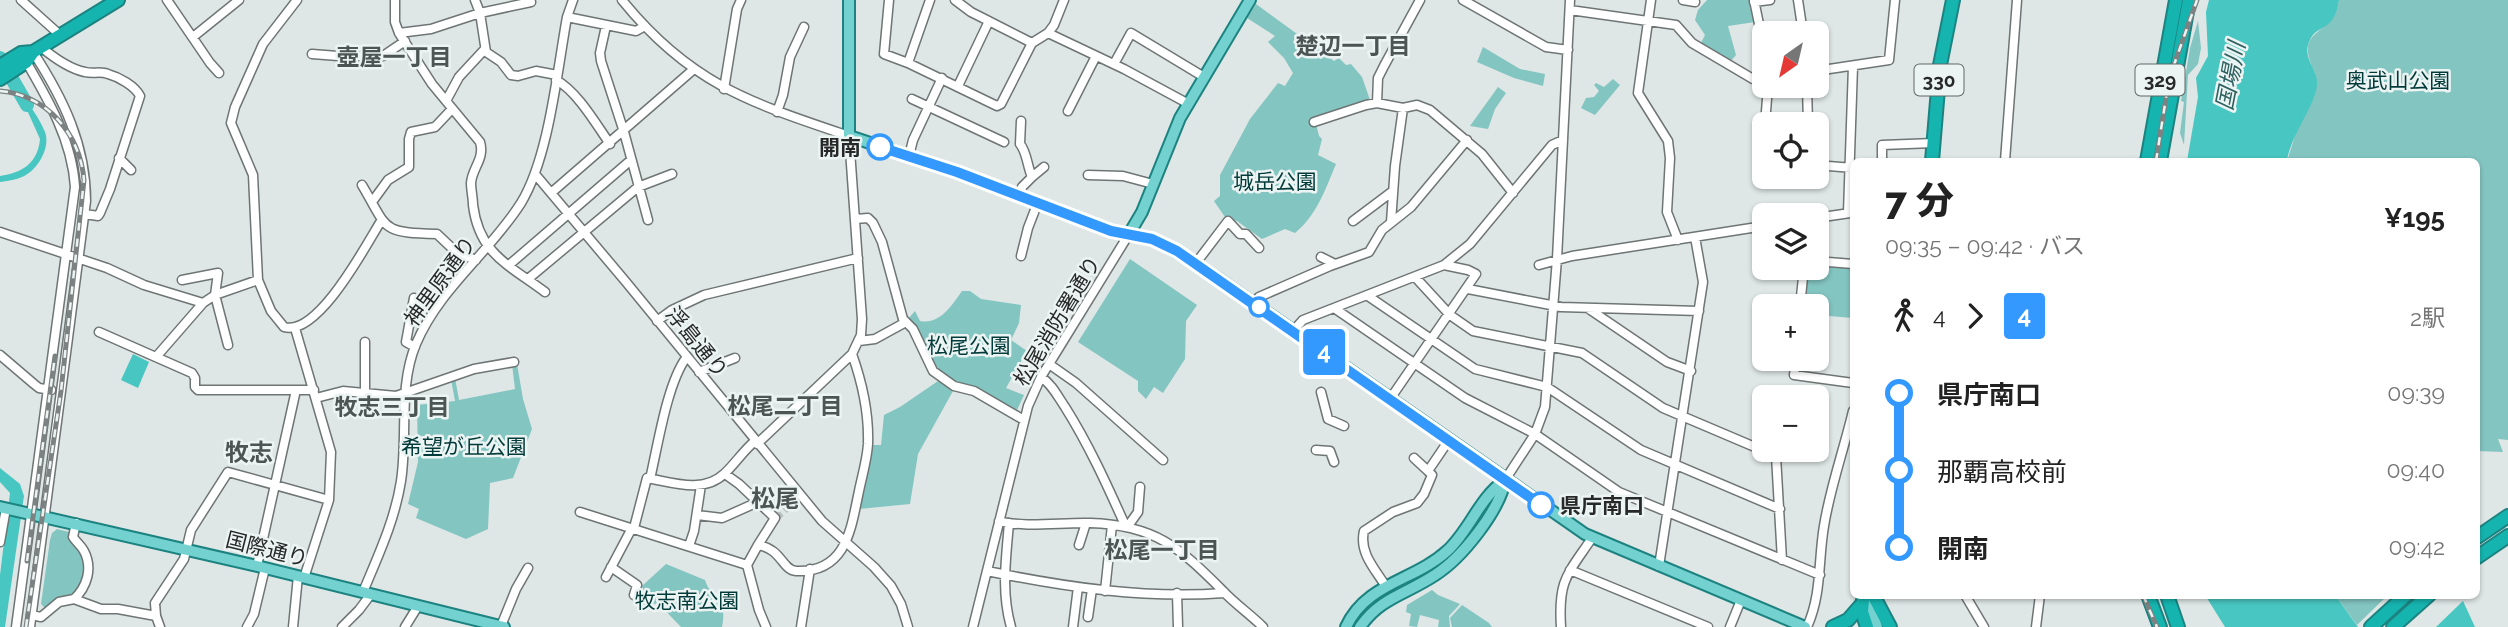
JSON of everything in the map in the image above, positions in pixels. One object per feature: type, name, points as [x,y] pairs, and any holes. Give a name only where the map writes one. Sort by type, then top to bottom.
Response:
[{"type":"highway","name":"330","points":[[1933,158],[1940,65],[1953,0]]},
{"type":"highway","name":"329","points":[[2148,158],[2176,0]]},
{"type":"highway","name":"329","points":[[2161,158],[2189,0]]},
{"type":"highway","points":[[0,79],[8,65],[111,2]]},
{"type":"highway","points":[[2480,535],[2508,516]]},
{"type":"highway","points":[[2480,555],[2508,536]]},
{"type":"highway","points":[[1833,627],[1848,620],[1865,599]]},
{"type":"highway","points":[[1867,599],[1867,627]]},
{"type":"highway","points":[[1868,599],[1883,624]]},
{"type":"highway","points":[[2150,599],[2160,627]]},
{"type":"highway","points":[[2168,599],[2178,627]]},
{"type":"highway","points":[[2371,627],[2402,599]]},
{"type":"highway","points":[[2393,627],[2424,599]]},
{"type":"main road","points":[[849,0],[849,136],[1020,195],[1111,231],[1152,239],[1196,263],[1592,538],[1806,627]]},
{"type":"main road","points":[[1129,234],[1139,218],[1187,103],[1250,0]]},
{"type":"main road","points":[[1346,627],[1362,603],[1385,585],[1422,569],[1448,550],[1493,488],[1505,480]]},
{"type":"main road","points":[[1360,627],[1381,604],[1451,563],[1471,540],[1502,495],[1505,480]]},
{"type":"main road","name":"国際通り","points":[[5,508],[187,549],[502,627]]},
{"type":"street","points":[[21,0],[60,35]]},
{"type":"street","points":[[167,0],[219,73]]},
{"type":"street","points":[[193,37],[239,0]]},
{"type":"street","points":[[297,0],[263,44],[232,114],[231,124],[253,176],[258,280],[275,317],[284,327],[295,328],[322,311],[380,220]]},
{"type":"street","points":[[395,0],[395,22],[402,37],[432,85],[480,142],[482,149],[471,185],[475,222],[487,246],[545,292]]},
{"type":"street","points":[[475,0],[480,13],[484,50],[511,75],[536,71],[556,78],[590,114],[610,144]]},
{"type":"street","name":"神里原通り","points":[[342,627],[359,610],[367,593],[392,519],[402,466],[405,394],[415,347],[430,317],[517,208],[535,174],[573,0]]},
{"type":"street","points":[[622,0],[645,26],[694,69],[724,89],[777,112],[849,136],[862,319],[859,341],[852,354],[739,456],[725,474],[701,485],[650,478]]},
{"type":"street","points":[[724,89],[737,9],[741,0]]},
{"type":"street","points":[[889,0],[884,54],[908,62],[997,106],[1001,104],[1032,43],[1048,33],[1054,25],[1064,0]]},
{"type":"street","points":[[908,62],[930,0]]},
{"type":"street","points":[[955,0],[1032,43]]},
{"type":"street","points":[[1377,103],[1378,78],[1420,0]]},
{"type":"street","points":[[1463,0],[1546,47],[1568,50]]},
{"type":"street","points":[[1651,0],[1638,93],[1668,141],[1670,158],[1667,212],[1678,240]]},
{"type":"street","points":[[1683,0],[1695,2]]},
{"type":"street","points":[[1759,21],[1754,1],[1770,0]]},
{"type":"street","points":[[1798,0],[1801,21]]},
{"type":"street","points":[[1829,69],[1889,60],[1895,0]]},
{"type":"street","points":[[2005,158],[2017,0]]},
{"type":"street","points":[[312,54],[383,56],[402,37],[480,13],[531,2]]},
{"type":"street","points":[[1505,480],[1535,434],[1544,414],[1557,259],[1570,5],[1648,22],[1676,25],[1692,43],[1752,78]]},
{"type":"street","points":[[567,18],[636,31],[645,26]]},
{"type":"street","points":[[958,86],[989,21]]},
{"type":"street","points":[[606,26],[600,53],[601,61],[648,220]]},
{"type":"street","points":[[777,112],[783,96],[790,57],[804,26]]},
{"type":"street","points":[[1048,33],[1187,103]]},
{"type":"street","points":[[1114,64],[1131,33],[1204,77]]},
{"type":"street","points":[[446,102],[459,77],[484,50]]},
{"type":"street","points":[[30,53],[56,58],[82,71],[108,74],[136,89],[140,96],[100,213],[98,216],[85,214]]},
{"type":"street","points":[[30,53],[66,110],[79,144],[86,181],[85,214],[30,627]]},
{"type":"street","points":[[16,627],[25,512],[49,389],[75,197],[72,158],[30,53]]},
{"type":"street","points":[[1068,111],[1096,56]]},
{"type":"street","points":[[1852,158],[1853,66]]},
{"type":"street","points":[[551,193],[694,69]]},
{"type":"street","points":[[909,156],[913,140],[942,78]]},
{"type":"street","points":[[912,99],[1004,142]]},
{"type":"street","points":[[1314,122],[1366,104],[1377,103],[1403,108],[1417,106],[1430,110],[1467,140],[1513,193]]},
{"type":"street","points":[[1391,222],[1403,108]]},
{"type":"street","points":[[372,202],[388,180],[409,167],[411,132],[435,127],[453,109]]},
{"type":"street","points":[[1021,121],[1020,144],[1025,150],[1026,164],[1032,177]]},
{"type":"street","points":[[1253,303],[1259,296],[1369,252],[1382,230],[1410,207],[1467,140]]},
{"type":"street","points":[[1293,331],[1303,320],[1444,265],[1470,244],[1552,145],[1563,140]]},
{"type":"street","points":[[1882,158],[1882,145],[1934,143]]},
{"type":"street","points":[[119,158],[131,170]]},
{"type":"street","points":[[509,264],[631,160]]},
{"type":"street","points":[[1829,166],[1850,168]]},
{"type":"street","points":[[1020,195],[1022,187],[1044,167]]},
{"type":"street","name":"浮島通り","points":[[535,174],[821,522],[891,586],[901,604],[908,627]]},
{"type":"street","points":[[528,279],[638,187],[672,174]]},
{"type":"street","points":[[1088,176],[1123,176],[1153,184]]},
{"type":"street","points":[[362,185],[380,220],[387,227],[406,233],[437,234],[456,252],[476,260]]},
{"type":"street","points":[[1353,220],[1393,191]]},
{"type":"street","points":[[1021,256],[1038,202]]},
{"type":"street","points":[[1829,216],[1850,213]]},
{"type":"street","points":[[855,219],[868,219],[873,223],[884,248],[903,319],[913,329],[933,371],[954,386],[974,391],[1024,420]]},
{"type":"street","points":[[1196,263],[1228,220],[1240,234],[1246,234],[1259,248]]},
{"type":"street","points":[[1539,265],[1557,259],[1752,228]]},
{"type":"street","points":[[0,232],[107,268],[144,285],[203,303]]},
{"type":"street","name":"松尾消防署通り","points":[[1011,627],[1006,607],[1004,522],[1024,420],[1041,377],[1129,234]]},
{"type":"street","points":[[1659,566],[1703,282],[1695,237]]},
{"type":"street","points":[[1321,257],[1335,264]]},
{"type":"street","points":[[657,321],[672,310],[704,295],[858,258]]},
{"type":"street","points":[[1829,262],[1850,264]]},
{"type":"street","points":[[1390,399],[1476,275],[1468,270],[1444,265]]},
{"type":"street","points":[[181,280],[218,273],[215,295],[228,345]]},
{"type":"street","points":[[1416,278],[1450,315],[1473,331],[1582,353],[1663,408],[1776,456],[1782,560]]},
{"type":"street","points":[[156,357],[203,303],[215,295],[258,280]]},
{"type":"street","points":[[1468,289],[1553,306],[1699,311]]},
{"type":"street","points":[[1368,296],[1475,369],[1547,387],[1641,450],[1780,509]]},
{"type":"street","points":[[414,298],[406,342],[415,347]]},
{"type":"street","points":[[1334,308],[1465,398],[1535,434],[1619,492],[1820,575]]},
{"type":"street","points":[[1588,309],[1667,362],[1691,371]]},
{"type":"street","points":[[859,341],[875,339],[906,322]]},
{"type":"street","points":[[293,627],[301,577],[329,500],[331,452],[295,328]]},
{"type":"street","points":[[99,332],[192,373],[198,390],[296,390],[315,394],[343,391],[387,397],[405,394],[474,369],[514,362]]},
{"type":"street","points":[[365,342],[365,394]]},
{"type":"street","points":[[758,545],[776,551],[791,570],[810,569],[833,560],[846,543],[868,445],[863,394],[852,354]]},
{"type":"street","points":[[0,355],[39,388],[61,391]]},
{"type":"street","points":[[606,577],[633,528],[647,478],[650,478],[673,386],[686,358]]},
{"type":"street","points":[[699,372],[735,358]]},
{"type":"street","points":[[1049,364],[1076,383],[1163,460]]},
{"type":"street","points":[[1794,371],[1794,375],[1850,383]]},
{"type":"street","points":[[1041,377],[1051,385],[1075,424],[1127,526]]},
{"type":"street","points":[[247,627],[254,614],[296,390]]},
{"type":"street","points":[[1321,392],[1328,419],[1344,426]]},
{"type":"street","points":[[1806,627],[1815,607],[1824,526],[1850,423]]},
{"type":"street","points":[[1428,471],[1449,440]]},
{"type":"street","points":[[1316,450],[1330,451],[1334,462]]},
{"type":"street","points":[[1385,585],[1366,555],[1363,535],[1364,531],[1381,519],[1416,503],[1424,494],[1432,475],[1414,458]]},
{"type":"street","points":[[160,627],[155,603],[184,559],[191,530],[228,472],[329,500]]},
{"type":"street","points":[[725,474],[775,518],[747,565],[766,627]]},
{"type":"street","points":[[689,546],[701,485]]},
{"type":"street","points":[[1127,526],[1138,512],[1140,487]]},
{"type":"street","points":[[697,515],[722,517],[758,502]]},
{"type":"street","points":[[0,542],[5,508]]},
{"type":"street","points":[[580,512],[747,565]]},
{"type":"street","points":[[973,627],[987,571],[1004,522],[1127,526],[1163,539],[1197,564],[1262,627]]},
{"type":"street","points":[[74,599],[86,583],[89,564],[85,552],[74,537],[76,523]]},
{"type":"street","points":[[1079,545],[1086,523]]},
{"type":"street","points":[[1105,591],[1112,525]]},
{"type":"street","points":[[1561,627],[1559,594],[1564,579],[1592,538]]},
{"type":"street","points":[[611,567],[637,585],[634,595]]},
{"type":"street","points":[[502,627],[516,589],[528,569]]},
{"type":"street","points":[[801,627],[810,569]]},
{"type":"street","points":[[1570,570],[1708,627]]},
{"type":"street","points":[[987,571],[1105,591],[1224,593]]},
{"type":"street","points":[[1073,627],[1078,586]]},
{"type":"street","points":[[1088,617],[1092,589]]},
{"type":"street","points":[[1177,593],[1178,627]]},
{"type":"street","points":[[31,615],[41,617],[59,602],[74,599],[101,609],[118,609],[156,616]]},
{"type":"street","points":[[1967,599],[1984,627]]},
{"type":"street","points":[[2036,627],[2040,599]]},
{"type":"street","points":[[1730,627],[1741,600]]},
{"type":"street","points":[[405,627],[418,606]]},
{"type":"green space","points":[[1707,0],[1751,0],[1755,21],[1728,26],[1736,55],[1730,62],[1701,43],[1705,35],[1695,20],[1698,10]]},
{"type":"green space","name":"奥武山公園","points":[[2339,0],[2508,0],[2508,440],[2498,439],[2503,452],[2480,451],[2480,158],[2288,158],[2315,73],[2308,47],[2311,39],[2336,12]]},
{"type":"green space","name":"城岳公園","points":[[1256,4],[1334,61],[1339,58],[1346,65],[1351,64],[1362,77],[1370,100],[1315,119],[1322,139],[1318,155],[1336,164],[1324,193],[1315,210],[1295,233],[1285,229],[1262,239],[1237,221],[1227,220],[1214,201],[1220,196],[1220,175],[1250,119],[1278,83],[1285,86],[1293,73],[1284,58],[1268,42],[1275,36],[1247,18]]},
{"type":"green space","points":[[2198,21],[2201,48],[2198,64],[2188,75],[2184,145],[2180,133],[2184,102],[2181,101],[2190,48]]},
{"type":"green space","points":[[1483,47],[1520,69],[1545,74],[1543,86],[1514,78],[1477,62]]},
{"type":"green space","points":[[1613,79],[1620,85],[1595,115],[1581,108],[1586,98],[1594,97],[1599,91],[1594,85],[1596,83],[1604,87]]},
{"type":"green space","points":[[1498,87],[1506,93],[1495,109],[1488,129],[1470,126]]},
{"type":"green space","points":[[1130,259],[1197,305],[1186,321],[1185,359],[1163,393],[1154,387],[1146,399],[1138,391],[1138,381],[1078,342]]},
{"type":"green space","points":[[1829,267],[1850,268],[1850,318],[1829,316],[1829,294],[1805,294],[1806,280],[1829,280]]},
{"type":"green space","name":"松尾公園","points":[[962,291],[970,291],[981,299],[1021,305],[1019,323],[1011,340],[1027,351],[1006,388],[1024,395],[1017,410],[976,387],[948,379],[939,372],[908,319],[915,311],[920,321],[934,320],[950,308]]},
{"type":"green space","name":"希望が丘公園","points":[[512,364],[517,364],[532,429],[513,478],[490,483],[488,529],[466,539],[416,518],[419,509],[408,504],[418,462],[417,405],[455,401],[451,379],[455,378],[459,400],[515,389]]},
{"type":"green space","name":"松尾公園","points":[[941,379],[953,391],[918,454],[910,504],[859,509],[873,445],[881,445],[884,415]]},
{"type":"green space","points":[[57,529],[69,532],[82,557],[85,576],[77,590],[46,609],[41,604],[50,540]]},
{"type":"green space","name":"牧志南公園","points":[[666,564],[705,580],[723,609],[722,627],[681,627],[658,603],[642,607],[638,605],[642,586]]},
{"type":"green space","points":[[1432,590],[1460,604],[1449,616],[1450,627],[1438,627],[1439,620],[1420,615],[1417,627],[1409,626],[1411,614],[1406,612],[1407,605]]},
{"type":"green space","points":[[2338,599],[2384,599],[2357,625]]},
{"type":"green space","points":[[1462,605],[1492,627],[1452,627],[1450,618]]},
{"type":"water","name":"国場川","points":[[2209,0],[2339,0],[2333,18],[2312,36],[2307,48],[2317,79],[2316,92],[2288,158],[2188,158],[2198,97],[2196,78],[2208,56],[2206,12]]},
{"type":"water","points":[[18,90],[43,126],[46,145],[33,170],[17,179],[0,182],[0,176],[28,165],[39,147],[40,139]]},
{"type":"water","points":[[133,354],[149,362],[138,388],[121,380]]},
{"type":"water","points":[[0,468],[20,484],[24,496],[5,627],[0,627],[0,575],[10,493],[0,482]]},
{"type":"water","points":[[2208,599],[2338,599],[2358,627],[2225,627]]},
{"type":"water","points":[[2463,601],[2475,627],[2436,627]]},
{"type":"waterway","points":[[0,58],[27,105]]},
{"type":"tunnel","points":[[775,518],[800,496]]},
{"type":"railway","points":[[2156,158],[2169,79],[2197,0]]},
{"type":"railway","points":[[0,91],[32,100],[58,120],[76,147],[84,180],[61,391],[26,627]]},
{"type":"railway","points":[[27,561],[55,356]]},
{"type":"railway","points":[[2145,599],[2157,627]]},
{"type":"bus line","name":"4","points":[[880,147],[957,172],[1111,231],[1147,237],[1177,251],[1541,505]]},
{"type":"place","name":"開南","points":[[880,147]]},
{"type":"place","name":"県庁南口","points":[[1541,505]]},
{"type":"district","name":"楚辺一丁目","points":[[1353,45]]},
{"type":"district","name":"壺屋一丁目","points":[[394,56]]},
{"type":"district","name":"松尾二丁目","points":[[785,405]]},
{"type":"district","name":"牧志三丁目","points":[[392,406]]},
{"type":"district","name":"牧志","points":[[249,452]]},
{"type":"district","name":"松尾","points":[[775,498]]},
{"type":"district","name":"松尾一丁目","points":[[1162,549]]}]
